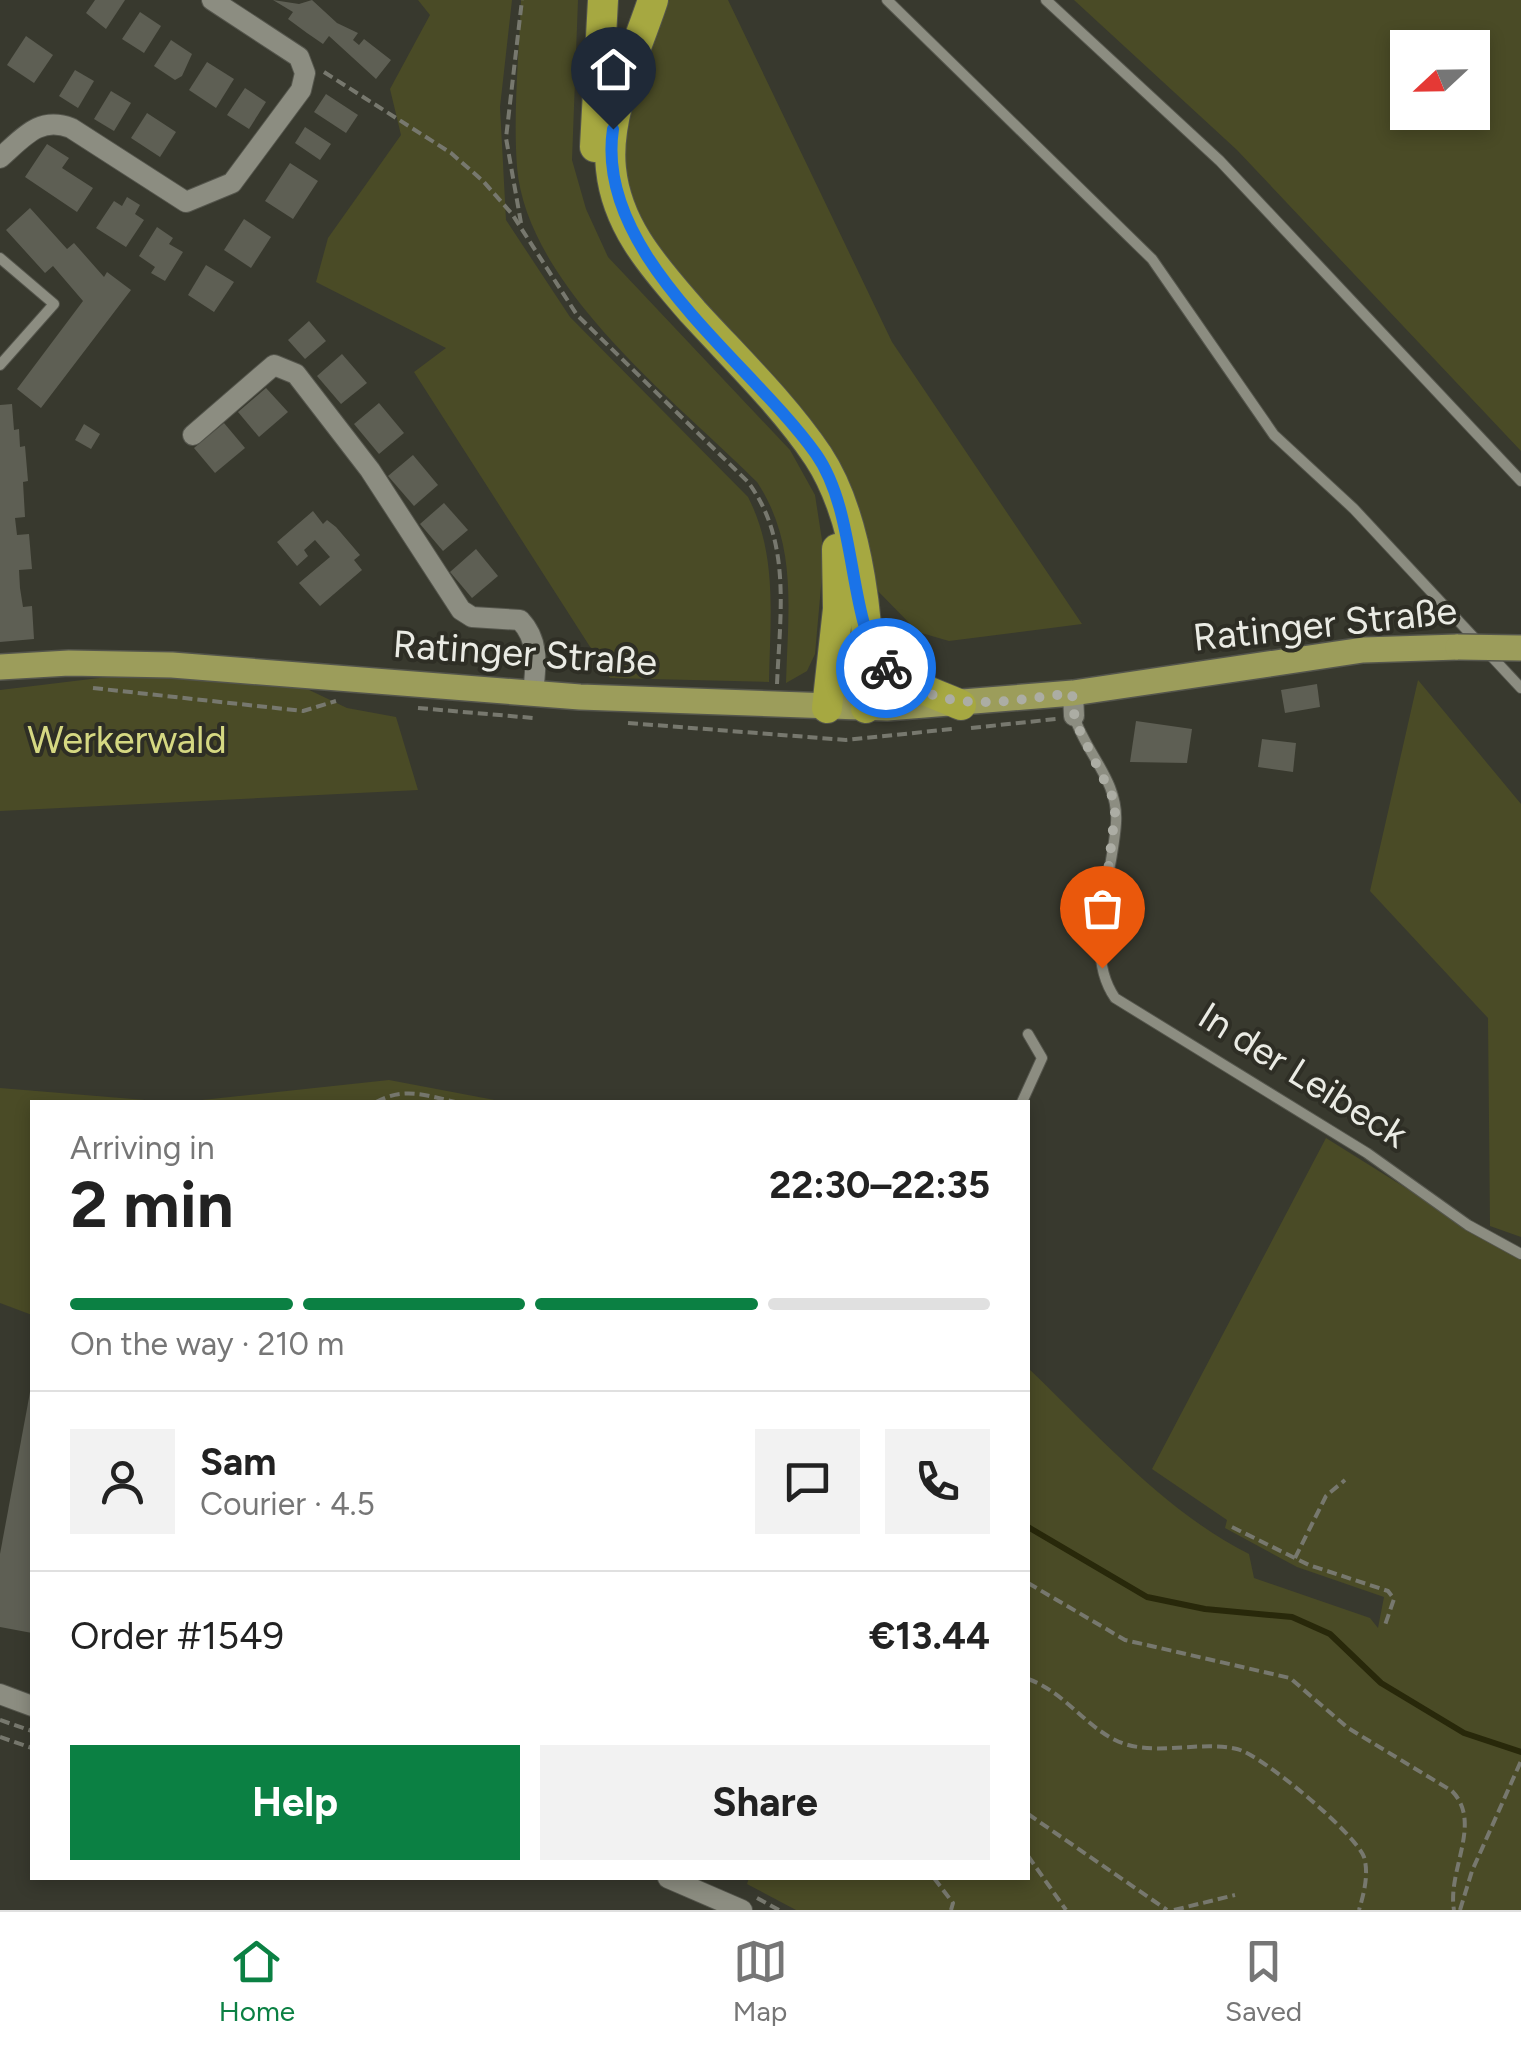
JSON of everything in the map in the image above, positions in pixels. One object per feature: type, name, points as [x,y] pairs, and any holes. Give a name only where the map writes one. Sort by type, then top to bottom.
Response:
[{"type":"highway","points":[[603,0],[595,142],[613,222],[638,263],[798,446],[825,494],[838,568],[827,708]]},
{"type":"highway","points":[[654,0],[613,129],[610,165],[618,203],[632,234],[661,275],[820,458],[849,533],[868,645],[866,708]]},
{"type":"highway","points":[[868,645],[894,675],[962,705]]},
{"type":"main road","name":"Ratinger Straße","points":[[0,667],[69,662],[172,665],[533,693],[776,707],[866,708],[1073,705],[1292,658],[1458,646],[1521,648]]},
{"type":"street","points":[[0,158],[35,127],[52,121],[71,128],[186,202],[232,183],[301,90],[305,73],[299,56],[212,0]]},
{"type":"street","points":[[194,434],[274,365],[296,374],[370,470],[461,610],[472,616],[520,620],[528,628],[536,662],[533,693]]},
{"type":"street","points":[[0,1694],[30,1705]]},
{"type":"street","points":[[671,1880],[701,1900],[742,1910]]},
{"type":"street","points":[[701,1900],[720,1880]]},
{"type":"lane","points":[[887,0],[1152,259],[1274,436],[1354,508],[1521,688]]},
{"type":"lane","points":[[1046,0],[1220,160],[1521,481]]},
{"type":"lane","points":[[0,258],[54,304],[0,366]]},
{"type":"lane","name":"In der Leibeck","points":[[1073,705],[1116,804],[1104,905],[1102,968],[1105,984],[1116,998],[1367,1153],[1468,1225],[1521,1254]]},
{"type":"lane","points":[[1023,1100],[1042,1058],[1028,1034]]},
{"type":"path","points":[[522,0],[506,138],[522,229]]},
{"type":"path","points":[[299,56],[450,153],[483,181],[522,229],[577,315],[748,482],[767,511],[780,570],[776,707]]},
{"type":"path","points":[[380,1100],[394,1093],[414,1092],[447,1100]]},
{"type":"path","points":[[1296,1558],[1326,1496],[1345,1480]]},
{"type":"path","points":[[1232,1527],[1296,1558],[1388,1591],[1394,1599],[1384,1625]]},
{"type":"path","points":[[1030,1584],[1125,1640],[1290,1678],[1348,1728],[1452,1791],[1463,1803],[1466,1815],[1453,1872],[1457,1910]]},
{"type":"path","points":[[1030,1680],[1050,1686],[1115,1740],[1145,1747],[1233,1748],[1270,1766],[1358,1847],[1366,1869],[1360,1910]]},
{"type":"path","points":[[0,1720],[30,1730]]},
{"type":"path","points":[[0,1736],[30,1747]]},
{"type":"path","points":[[1457,1910],[1521,1761]]},
{"type":"path","points":[[1030,1815],[1167,1910]]},
{"type":"path","points":[[1030,1859],[1066,1910]]},
{"type":"path","points":[[936,1880],[953,1903],[951,1910]]},
{"type":"path","points":[[1174,1910],[1235,1895]]},
{"type":"green space","points":[[418,0],[512,0],[500,107],[506,220],[570,317],[748,497],[758,519],[768,564],[769,682],[610,678],[414,372],[446,348],[316,282],[328,238],[401,135],[390,89],[430,15]]},
{"type":"green space","points":[[521,0],[578,0],[572,160],[586,209],[608,257],[790,450],[815,495],[824,553],[815,654],[807,671],[786,683],[788,579],[779,529],[770,505],[757,482],[610,339],[547,255],[527,212],[516,147]]},
{"type":"green space","points":[[663,0],[728,0],[892,342],[1082,624],[949,641],[918,632],[872,585],[852,500],[642,234],[625,175],[625,149],[639,66]]},
{"type":"green space","points":[[1074,0],[1521,0],[1521,451],[1237,150]]},
{"type":"green space","name":"Werkerwald","points":[[124,675],[305,688],[347,708],[396,717],[418,790],[0,811],[0,690]]},
{"type":"green space","points":[[1418,680],[1521,804],[1521,1237],[1490,1226],[1488,1018],[1370,891]]},
{"type":"green space","points":[[389,1080],[494,1100],[202,1100]]},
{"type":"green space","points":[[0,1088],[145,1100],[30,1100],[30,1314],[0,1303]]},
{"type":"green space","points":[[1326,1138],[1521,1260],[1521,1910],[796,1910],[747,1884],[748,1880],[1030,1880],[1030,1370],[1160,1494],[1218,1537],[1249,1554],[1254,1578],[1370,1618],[1378,1628],[1384,1597],[1297,1567],[1225,1528],[1227,1520],[1152,1469]]},
{"type":"building","points":[[95,0],[125,0],[106,29],[86,13]]},
{"type":"building","points":[[273,0],[299,4],[312,0],[337,23],[358,33],[353,40],[359,45],[364,39],[391,60],[376,79],[329,36],[323,44],[288,19],[293,12]]},
{"type":"building","points":[[140,12],[161,26],[144,53],[122,39]]},
{"type":"building","points":[[26,36],[53,55],[34,83],[7,65]]},
{"type":"building","points":[[171,40],[192,54],[182,76],[175,80],[154,66]]},
{"type":"building","points":[[207,62],[234,79],[216,108],[189,90]]},
{"type":"building","points":[[75,70],[94,81],[78,108],[59,96]]},
{"type":"building","points":[[245,88],[266,102],[249,129],[227,115]]},
{"type":"building","points":[[111,91],[131,103],[114,131],[94,119]]},
{"type":"building","points":[[326,94],[358,115],[346,133],[314,112]]},
{"type":"building","points":[[147,113],[176,132],[160,157],[131,138]]},
{"type":"building","points":[[305,127],[331,144],[320,160],[295,143]]},
{"type":"building","points":[[47,144],[69,158],[62,168],[93,188],[77,212],[25,177]]},
{"type":"building","points":[[290,163],[318,181],[293,219],[265,201]]},
{"type":"building","points":[[127,197],[140,205],[135,214],[144,220],[126,247],[96,228],[114,201],[122,206]]},
{"type":"building","points":[[30,208],[67,249],[74,243],[104,277],[107,272],[131,290],[41,408],[17,389],[83,301],[53,266],[45,273],[6,230]]},
{"type":"building","points":[[244,219],[271,237],[251,268],[224,250]]},
{"type":"building","points":[[157,227],[173,238],[169,244],[183,252],[165,281],[151,273],[155,267],[139,256]]},
{"type":"building","points":[[206,265],[234,282],[214,312],[188,295]]},
{"type":"building","points":[[309,321],[326,341],[305,359],[288,340]]},
{"type":"building","points":[[342,354],[367,383],[341,404],[317,376]]},
{"type":"building","points":[[266,388],[288,412],[259,437],[238,412]]},
{"type":"building","points":[[379,403],[404,433],[379,454],[354,424]]},
{"type":"building","points":[[12,404],[14,430],[19,429],[20,447],[25,446],[28,481],[23,482],[25,517],[15,518],[17,535],[29,534],[32,569],[19,570],[20,588],[23,607],[32,606],[34,639],[0,642],[0,405]]},
{"type":"building","points":[[224,423],[245,448],[215,473],[194,448]]},
{"type":"building","points":[[84,424],[100,434],[91,449],[75,440]]},
{"type":"building","points":[[413,455],[438,485],[414,506],[388,476]]},
{"type":"building","points":[[444,503],[468,530],[443,551],[420,524]]},
{"type":"building","points":[[313,511],[323,524],[327,520],[336,527],[360,555],[354,560],[362,570],[320,606],[299,583],[330,557],[315,540],[304,550],[308,556],[297,566],[277,542]]},
{"type":"building","points":[[476,549],[498,576],[472,598],[450,572]]},
{"type":"building","points":[[1317,684],[1320,707],[1285,713],[1281,690]]},
{"type":"building","points":[[1136,721],[1192,729],[1187,763],[1130,762]]},
{"type":"building","points":[[1262,739],[1296,743],[1293,772],[1258,767]]},
{"type":"building","points":[[30,1392],[30,1633],[0,1627],[0,1554]]},
{"type":"waterway","points":[[1030,1528],[1147,1597],[1205,1609],[1292,1617],[1330,1634],[1381,1683],[1464,1733],[1521,1752]]},
{"type":"way so far","points":[[886,668],[904,682],[962,705],[1072,693],[1075,721],[1116,804],[1104,905],[1102,968]]},
{"type":"route","points":[[613,129],[613,184],[624,220],[641,249],[820,458],[836,491],[849,533],[868,645],[886,668]]}]
